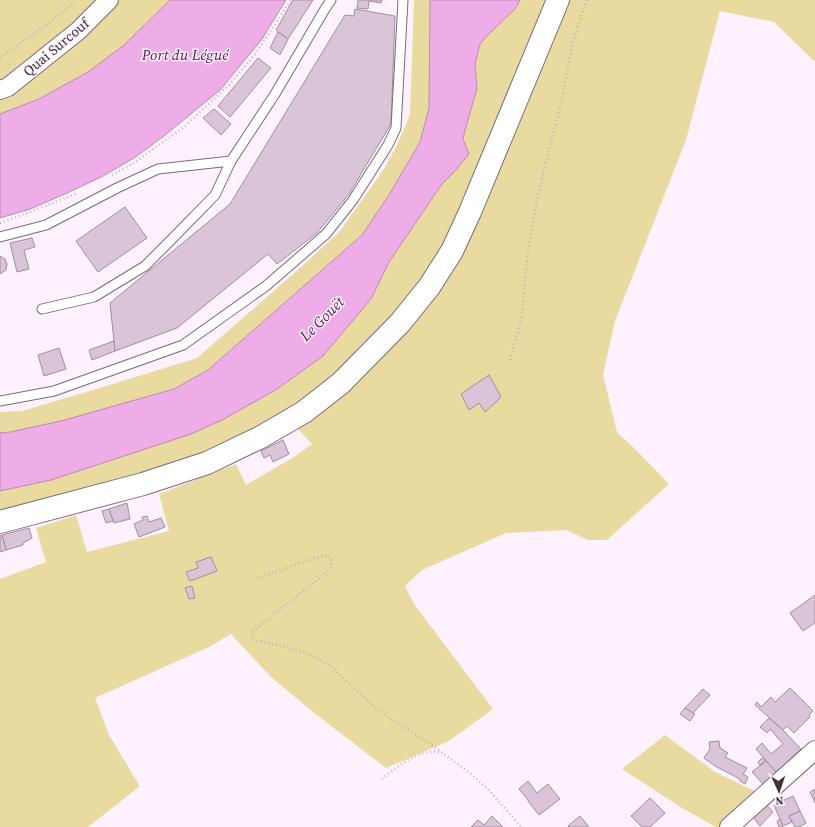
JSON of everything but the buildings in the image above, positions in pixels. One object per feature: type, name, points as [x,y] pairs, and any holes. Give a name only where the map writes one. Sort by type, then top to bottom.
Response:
[{"type":"street","name":"Quai Surcouf","points":[[0,90],[8,87],[78,31],[109,0]]},
{"type":"street","points":[[0,522],[143,484],[207,463],[261,437],[298,416],[341,383],[400,323],[429,287],[452,251],[470,212],[558,0]]},
{"type":"street","points":[[729,827],[815,750]]},
{"type":"lane","points":[[42,309],[94,297],[145,266],[215,195],[231,161],[275,94],[331,0]]},
{"type":"lane","points":[[0,401],[54,391],[183,345],[266,286],[326,234],[353,200],[388,145],[396,128],[403,0]]},
{"type":"lane","points":[[0,237],[46,225],[117,188],[158,169],[231,161]]},
{"type":"path","points":[[0,57],[77,0]]},
{"type":"path","points":[[111,176],[183,128],[228,86],[256,53],[291,0]]},
{"type":"path","points":[[510,360],[522,315],[527,257],[538,199],[560,108],[572,46],[587,0]]},
{"type":"path","points":[[0,223],[83,191]]},
{"type":"path","points":[[257,578],[327,555],[331,559],[332,565],[326,573],[253,631],[253,638],[255,640],[302,651],[317,658],[332,668],[373,706],[398,724],[430,743],[471,774],[490,791],[521,827]]},
{"type":"path","points":[[382,779],[401,764],[419,754],[429,752],[443,753]]},
{"type":"shaded area","points":[[0,0],[170,0],[123,46],[88,72],[39,99],[0,114]]},
{"type":"shaded area","points":[[414,0],[430,0],[429,108],[420,142],[389,195],[362,235],[208,370],[174,389],[61,421],[0,433],[0,412],[22,411],[197,358],[340,231],[384,169],[397,145],[410,115]]},
{"type":"shaded area","points":[[520,0],[815,0],[815,62],[774,22],[720,11],[686,140],[615,321],[603,375],[617,432],[669,484],[607,540],[588,540],[566,530],[506,533],[422,570],[405,586],[414,604],[493,709],[449,741],[386,768],[318,716],[271,677],[231,634],[209,647],[95,698],[109,735],[139,787],[88,827],[0,827],[0,579],[46,562],[36,528],[76,515],[87,552],[169,531],[159,494],[236,464],[246,485],[294,457],[312,444],[286,416],[186,460],[58,498],[0,513],[0,491],[51,480],[191,434],[224,419],[277,389],[323,356],[371,299],[389,262],[442,184],[469,154],[463,139],[477,88],[475,64],[480,44],[515,9]]},
{"type":"shaded area","points":[[665,735],[715,772],[757,792],[721,827],[716,827],[682,808],[622,769]]},
{"type":"water","name":"Port du Légué","points":[[170,0],[286,0],[262,39],[220,90],[164,136],[134,158],[103,176],[30,209],[0,218],[0,114],[39,99],[88,72],[123,46]]},
{"type":"water","name":"Le Gouët","points":[[430,0],[520,0],[515,9],[480,44],[475,64],[477,88],[463,139],[469,154],[442,184],[389,262],[371,299],[323,356],[277,389],[224,419],[191,434],[51,480],[0,491],[0,433],[61,421],[174,389],[208,370],[362,235],[389,195],[420,142],[429,108]]}]
